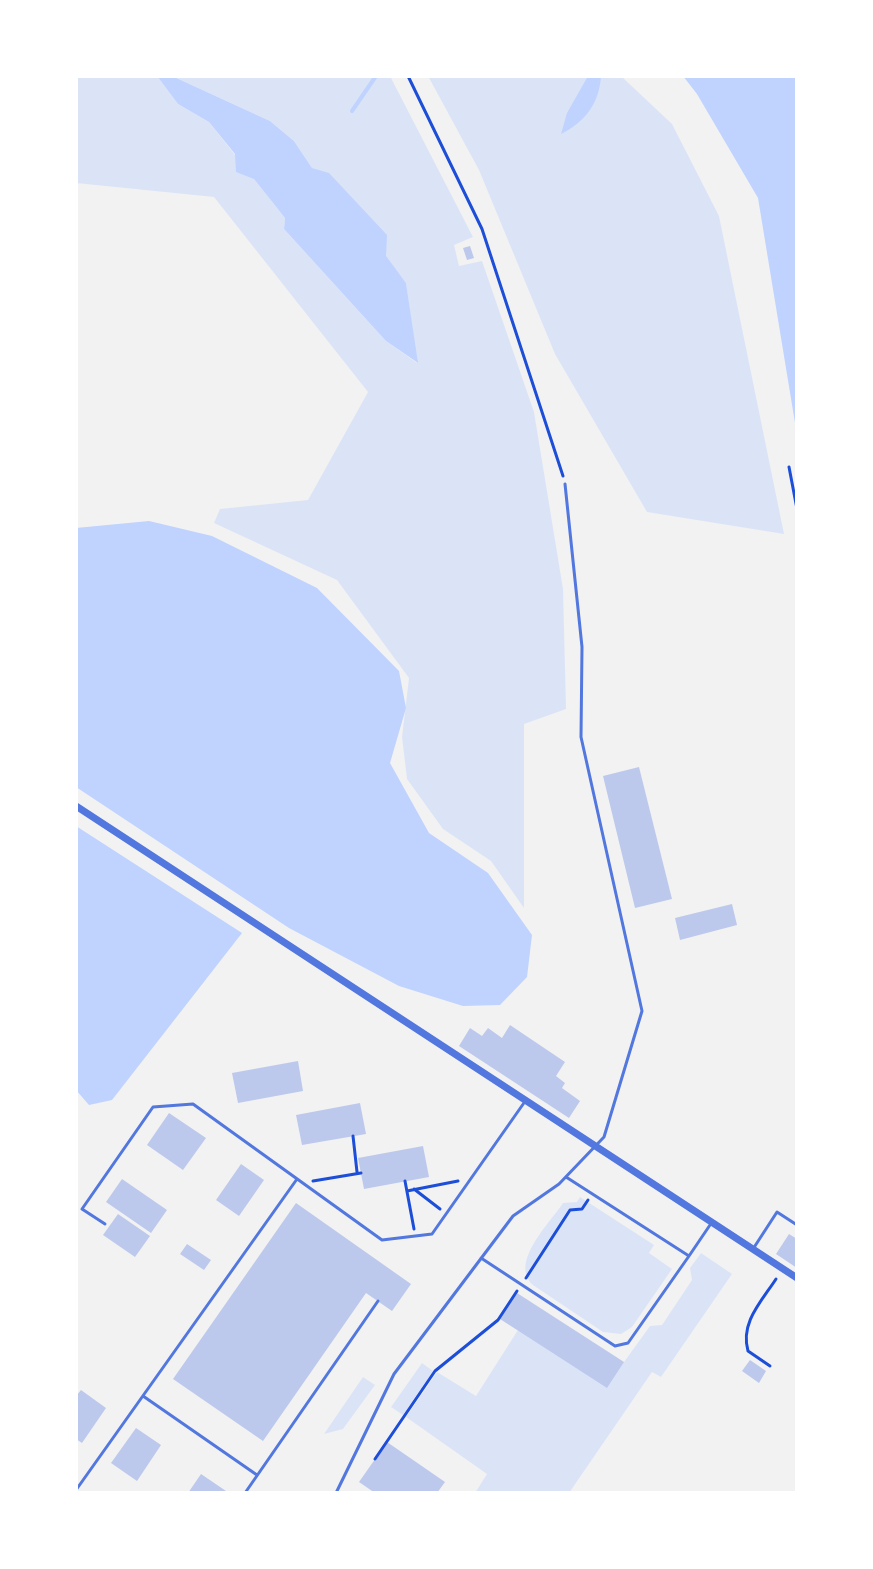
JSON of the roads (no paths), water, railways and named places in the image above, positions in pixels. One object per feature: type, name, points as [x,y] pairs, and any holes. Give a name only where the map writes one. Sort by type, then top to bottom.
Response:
[{"type":"street","points":[[76,806],[797,1278]]},
{"type":"lane","points":[[336,1493],[394,1374],[481,1258],[513,1216],[566,1177],[604,1137],[642,1011],[581,737],[582,647],[565,484]]},
{"type":"lane","points":[[105,1224],[82,1209],[153,1107],[193,1104],[382,1240],[432,1234],[526,1100]]},
{"type":"lane","points":[[566,1177],[689,1256]]},
{"type":"lane","points":[[76,1490],[297,1179]]},
{"type":"lane","points":[[753,1250],[777,1212],[797,1225]]},
{"type":"lane","points":[[481,1258],[615,1346],[628,1343],[712,1223]]},
{"type":"lane","points":[[245,1493],[378,1301]]},
{"type":"lane","points":[[143,1396],[257,1475]]},
{"type":"water","points":[[157,76],[172,76],[270,121],[294,141],[312,168],[329,173],[387,235],[386,256],[406,283],[418,363],[386,341],[284,229],[285,218],[254,179],[236,172],[235,154],[209,122],[178,104]]},
{"type":"water","points":[[588,76],[601,76],[594,103],[584,118],[561,134],[567,113]]},
{"type":"water","points":[[683,76],[797,76],[797,435],[758,198],[697,94]]},
{"type":"water","points":[[149,521],[212,536],[317,588],[399,671],[406,708],[390,763],[429,833],[488,873],[532,935],[527,977],[500,1005],[463,1006],[399,986],[289,928],[76,787],[76,528]]},
{"type":"water","points":[[76,826],[242,933],[112,1100],[89,1105],[76,1090]]},
{"type":"waterway","points":[[352,111],[376,76]]}]
